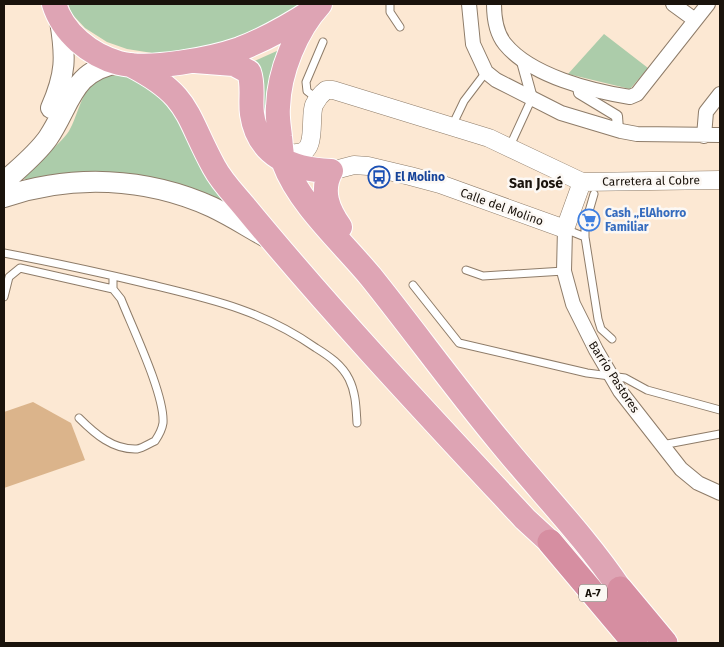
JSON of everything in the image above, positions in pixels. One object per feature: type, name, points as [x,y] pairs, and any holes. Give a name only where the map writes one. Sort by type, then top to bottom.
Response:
[{"type":"highway","points":[[195,61],[242,48],[281,31],[317,7]]},
{"type":"highway","points":[[317,7],[302,30],[288,60],[281,84],[278,109],[282,153],[314,210],[371,278],[438,367],[598,558],[620,589]]},
{"type":"highway","points":[[55,9],[74,37],[91,50],[125,64],[164,84],[184,104],[214,167],[223,181],[382,366],[550,542]]},
{"type":"highway","points":[[125,64],[195,61],[234,64],[249,72],[253,92],[252,113],[256,133],[269,152],[282,153],[313,170],[331,171],[325,186],[331,214],[371,278]]},
{"type":"highway","name":"A-7","points":[[550,542],[635,643]]},
{"type":"highway","name":"A-7","points":[[620,589],[665,643]]},
{"type":"main road","points":[[4,171],[28,146],[49,114],[60,88],[66,62],[55,9]]},
{"type":"main road","points":[[4,182],[28,162],[47,139],[79,82],[87,74],[103,65],[125,64]]},
{"type":"main road","points":[[4,197],[30,188],[64,182],[118,182],[182,196],[212,207],[276,242]]},
{"type":"street","points":[[469,4],[473,44],[486,72],[496,80],[561,113],[618,130],[637,134],[720,136]]},
{"type":"street","points":[[494,4],[494,18],[499,34],[504,43],[521,57],[541,70],[578,87],[635,96],[708,4]]},
{"type":"street","points":[[673,4],[695,20]]},
{"type":"street","points":[[521,57],[532,98]]},
{"type":"street","points":[[578,87],[579,93],[617,116],[618,130]]},
{"type":"street","points":[[282,153],[302,153],[306,149],[310,143],[313,107],[326,90],[334,90],[489,138],[588,188],[565,229]]},
{"type":"street","points":[[704,136],[706,112],[720,94]]},
{"type":"street","name":"Calle del Molino","points":[[331,171],[344,166],[361,166],[410,176],[440,184],[565,229]]},
{"type":"street","name":"Carretera al Cobre","points":[[588,188],[720,180]]},
{"type":"street","name":"Barrio Pastores","points":[[565,229],[564,271],[573,304],[584,330],[612,378],[689,476],[708,489],[720,493]]},
{"type":"lane","points":[[390,4],[390,12],[400,27]]},
{"type":"lane","points":[[318,99],[310,95],[306,82],[323,42]]},
{"type":"lane","points":[[452,127],[464,101],[486,72]]},
{"type":"lane","points":[[509,148],[532,98]]},
{"type":"lane","points":[[588,188],[585,237],[598,319],[601,329],[612,339]]},
{"type":"lane","points":[[565,229],[585,237]]},
{"type":"lane","points":[[4,253],[211,299],[253,312],[298,336],[334,360],[348,378],[356,400],[357,423]]},
{"type":"lane","points":[[4,297],[9,277],[20,268],[113,289],[121,299],[152,377],[162,414],[162,424],[155,441],[138,449],[116,446],[95,435],[79,418]]},
{"type":"lane","points":[[466,270],[483,276],[564,271]]},
{"type":"lane","points":[[113,276],[113,289]]},
{"type":"lane","points":[[413,285],[459,343],[612,378],[625,378],[648,390],[720,410]]},
{"type":"lane","points":[[662,444],[720,434]]},
{"type":"green space","points":[[68,4],[303,4],[239,42],[165,55],[127,49],[107,42],[85,28],[72,14]]},
{"type":"green space","points":[[604,34],[648,68],[630,89],[568,74]]},
{"type":"green space","points":[[279,50],[271,140],[248,64]]},
{"type":"green space","points":[[118,75],[132,78],[166,98],[233,206],[24,179],[31,169],[69,131],[83,97],[91,85],[101,78]]},
{"type":"building","points":[[33,402],[71,423],[85,460],[4,488],[4,412]]},
{"type":"place","name":"El Molino","points":[[379,177]]},
{"type":"place","name":"Cash „ElAhorro Familiar","points":[[589,220]]},
{"type":"district","name":"San José","points":[[536,183]]}]
